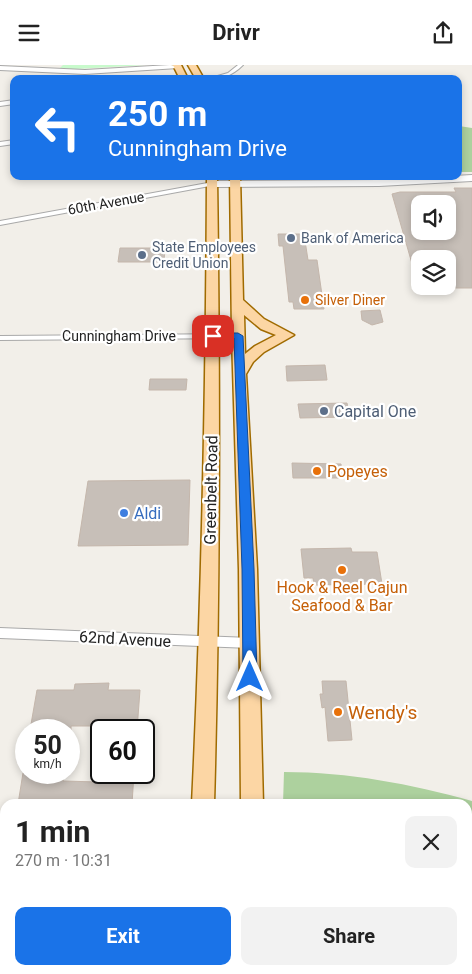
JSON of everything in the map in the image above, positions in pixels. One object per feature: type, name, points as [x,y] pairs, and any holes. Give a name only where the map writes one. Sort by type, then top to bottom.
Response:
[{"type":"main road","name":"Greenbelt Road","points":[[203,799],[209,643],[213,336],[212,180]]},
{"type":"main road","name":"Greenbelt Road","points":[[235,180],[238,336],[250,643],[252,799]]},
{"type":"main road","points":[[237,301],[254,320],[265,327],[288,335],[258,349],[249,357],[240,373]]},
{"type":"street","points":[[226,75],[241,65]]},
{"type":"street","points":[[0,68],[85,72],[178,66]]},
{"type":"street","points":[[212,180],[379,183],[435,180]]},
{"type":"street","name":"60th Avenue","points":[[0,223],[212,180]]},
{"type":"street","name":"Cunningham Drive","points":[[0,337],[238,336]]},
{"type":"street","name":"62nd Avenue","points":[[0,633],[209,643],[250,643]]},
{"type":"green space","points":[[63,65],[145,65],[58,70]]},
{"type":"green space","points":[[462,126],[472,128],[472,172],[462,172]]},
{"type":"green space","points":[[284,772],[332,774],[379,780],[464,799],[283,799]]},
{"type":"building","points":[[454,188],[472,188],[472,288],[456,288],[456,250],[411,250],[411,260],[392,194],[400,192],[456,192]]},
{"type":"building","points":[[278,234],[304,234],[308,260],[317,260],[324,309],[294,309],[293,302],[289,302],[283,246],[279,246]]},
{"type":"building","name":"State Employees Credit Union","points":[[120,248],[165,248],[164,262],[118,262]]},
{"type":"building","points":[[380,310],[383,322],[372,325],[362,320],[361,311]]},
{"type":"building","points":[[325,365],[327,380],[287,381],[286,366]]},
{"type":"building","points":[[150,379],[187,379],[186,390],[149,390]]},
{"type":"building","name":"Capital One","points":[[347,403],[350,417],[300,418],[298,404]]},
{"type":"building","name":"Popeyes","points":[[292,463],[341,464],[343,478],[293,478]]},
{"type":"building","name":"Aldi","points":[[190,480],[188,545],[78,546],[88,481]]},
{"type":"building","name":"Hook & Reel Cajun Seafood & Bar","points":[[351,548],[352,552],[377,552],[382,584],[314,585],[313,578],[304,578],[301,549]]},
{"type":"building","name":"Wendy's","points":[[322,681],[346,681],[352,740],[328,741],[325,707],[322,708],[320,694],[323,694]]},
{"type":"building","points":[[109,683],[108,690],[140,690],[138,719],[90,719],[90,726],[80,726],[80,719],[32,719],[37,690],[74,690],[75,684]]},
{"type":"building","points":[[80,781],[90,782],[90,784],[133,784],[132,799],[19,799],[21,784],[80,784]]},
{"type":"place","name":"Bank of America","points":[[291,238]]},
{"type":"place","name":"State Employees Credit Union","points":[[142,255]]},
{"type":"place","name":"Silver Diner","points":[[305,300]]},
{"type":"place","name":"Capital One","points":[[324,411]]},
{"type":"place","name":"Popeyes","points":[[317,471]]},
{"type":"place","name":"Aldi","points":[[124,513]]},
{"type":"place","name":"Hook & Reel Cajun Seafood & Bar","points":[[342,570]]},
{"type":"place","name":"Wendy's","points":[[338,712]]},
{"type":"route","points":[[213,336],[238,336],[248,569],[250,677]]}]
